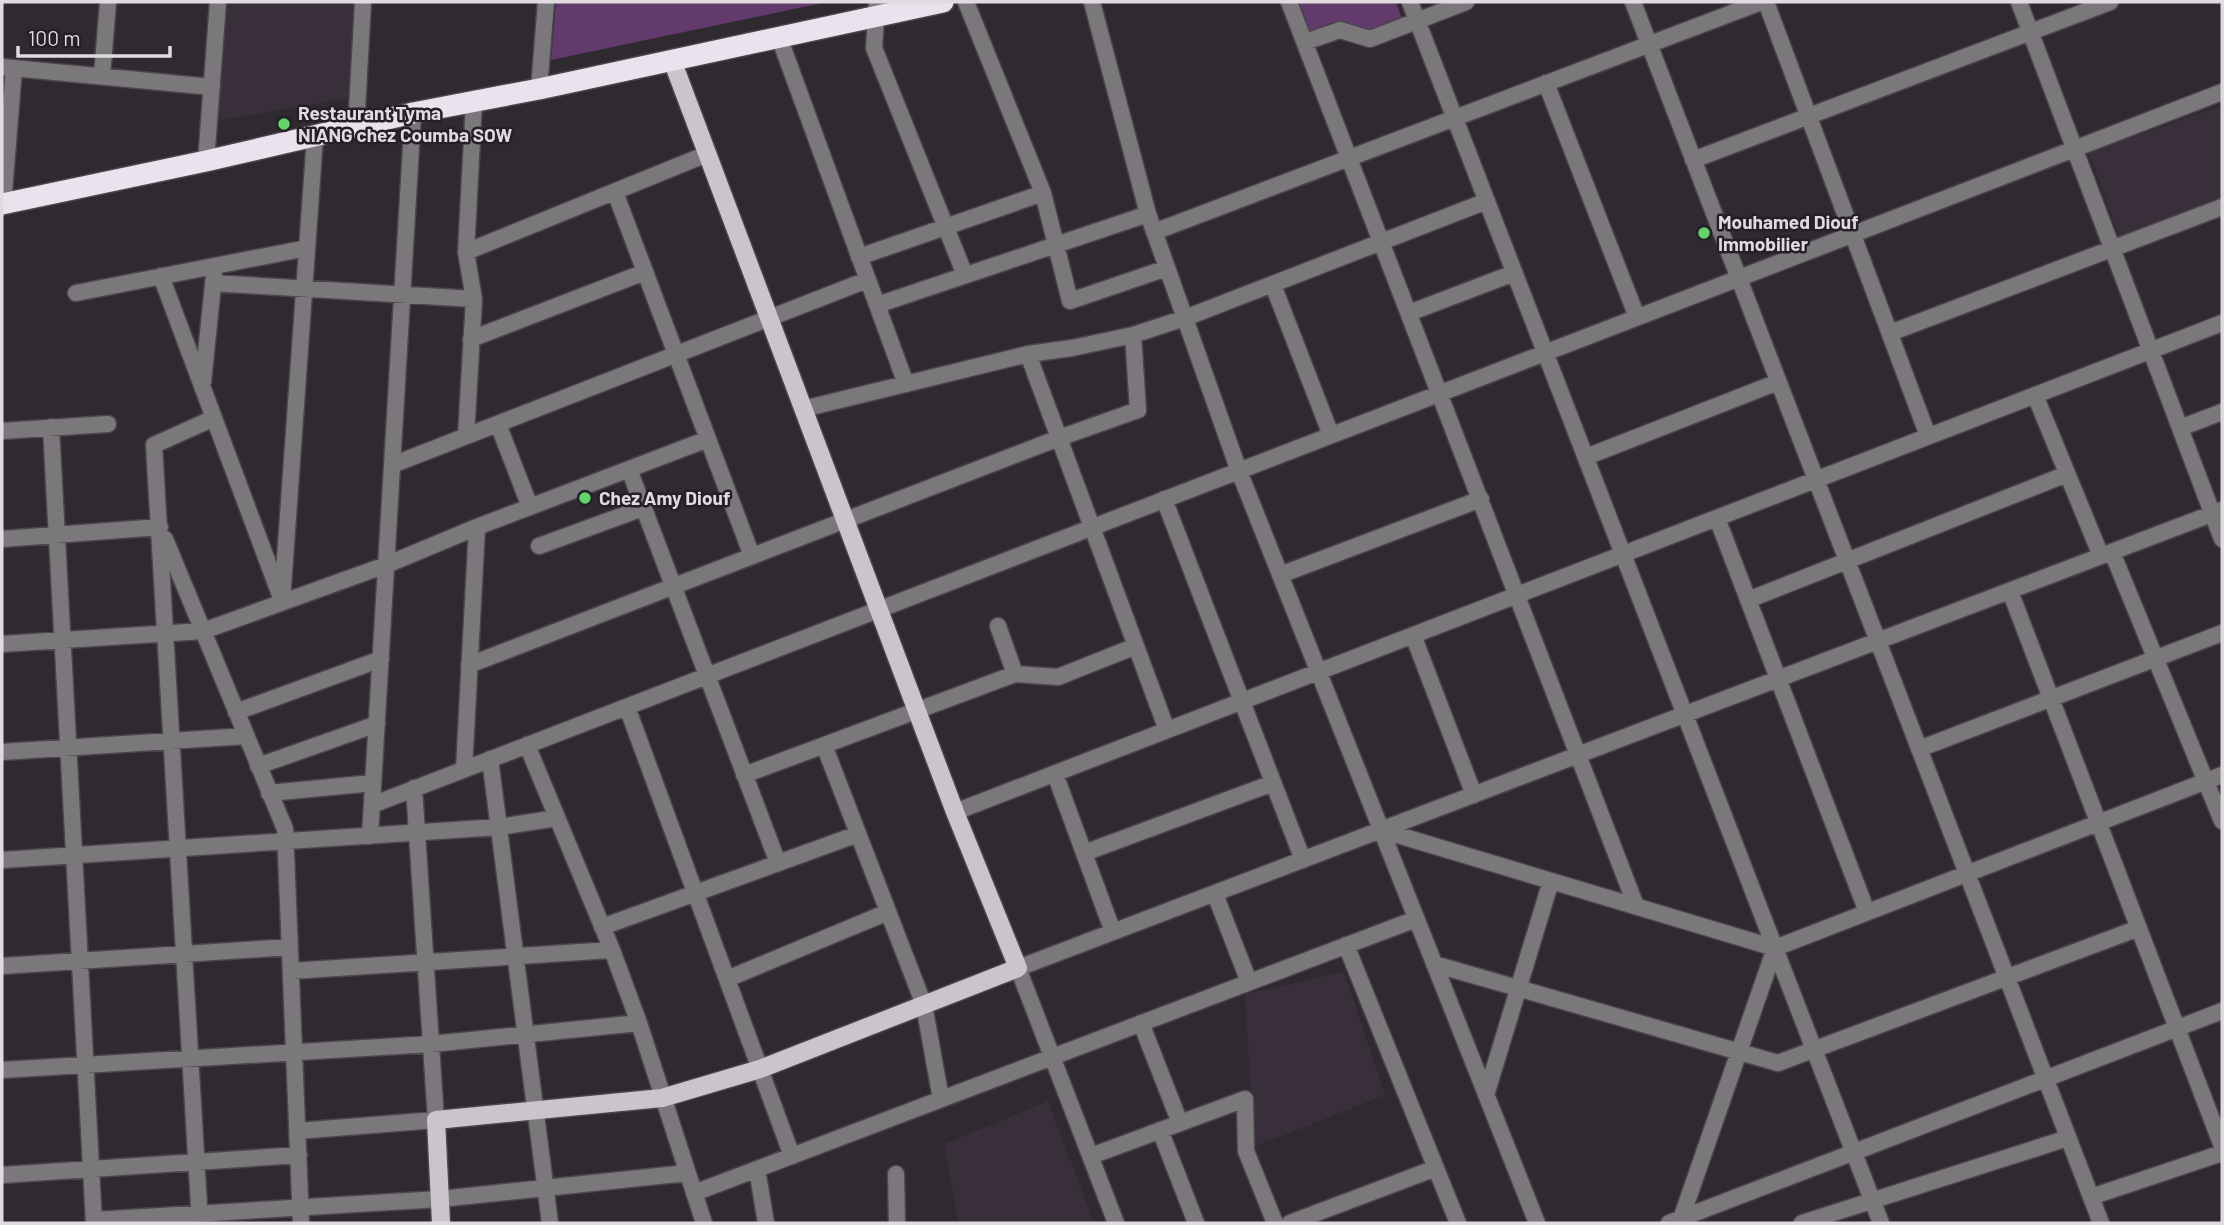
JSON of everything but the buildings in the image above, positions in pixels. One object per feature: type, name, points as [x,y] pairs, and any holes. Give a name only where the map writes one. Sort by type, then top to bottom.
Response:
[{"type":"highway","points":[[2,204],[356,128],[414,113],[779,37],[876,9],[943,2]]},
{"type":"main road","points":[[441,1223],[436,1120],[662,1098],[760,1069],[1018,968],[956,812],[672,60]]},
{"type":"street","points":[[102,76],[108,2]]},
{"type":"street","points":[[206,161],[218,2]]},
{"type":"street","points":[[356,128],[363,2]]},
{"type":"street","points":[[539,89],[546,2]]},
{"type":"street","points":[[966,2],[1043,193],[1070,302],[1167,268]]},
{"type":"street","points":[[1092,2],[1148,214],[1239,471],[1536,1223]]},
{"type":"street","points":[[1289,2],[1636,906]]},
{"type":"street","points":[[1410,2],[1881,1223]]},
{"type":"street","points":[[1305,42],[1340,30],[1370,39],[1466,2]]},
{"type":"street","points":[[1633,2],[2101,1223]]},
{"type":"street","points":[[1154,232],[1763,2],[1809,117],[1928,436]]},
{"type":"street","points":[[2019,2],[2180,428],[2218,512],[2222,539]]},
{"type":"street","points":[[1693,160],[2030,32],[2093,5],[2110,2]]},
{"type":"street","points":[[876,9],[874,48],[965,275]]},
{"type":"street","points":[[779,37],[906,384]]},
{"type":"street","points":[[2,204],[8,67],[212,87]]},
{"type":"street","points":[[1546,83],[1637,317]]},
{"type":"street","points":[[372,805],[2222,92]]},
{"type":"street","points":[[466,436],[474,299],[466,252],[474,102]]},
{"type":"street","points":[[370,836],[414,113]]},
{"type":"street","points":[[282,601],[315,137]]},
{"type":"street","points":[[466,252],[707,154]]},
{"type":"street","points":[[615,192],[752,556]]},
{"type":"street","points":[[859,257],[1043,193]]},
{"type":"street","points":[[803,409],[1028,354],[1133,335],[1273,285],[1487,201]]},
{"type":"street","points":[[1890,333],[2222,207]]},
{"type":"street","points":[[877,306],[1148,214]]},
{"type":"street","points":[[76,293],[307,248]]},
{"type":"street","points":[[202,388],[215,266]]},
{"type":"street","points":[[471,339],[645,272]]},
{"type":"street","points":[[1409,313],[1514,273]]},
{"type":"street","points":[[161,276],[282,601]]},
{"type":"street","points":[[392,465],[867,279]]},
{"type":"street","points":[[213,283],[474,299]]},
{"type":"street","points":[[1273,285],[1331,435]]},
{"type":"street","points":[[956,812],[2222,323]]},
{"type":"street","points":[[469,665],[1138,410],[1133,335]]},
{"type":"street","points":[[1028,354],[1167,730]]},
{"type":"street","points":[[1586,457],[1778,382]]},
{"type":"street","points":[[2035,395],[2067,474],[2156,659],[2222,821]]},
{"type":"street","points":[[2180,428],[2222,412]]},
{"type":"street","points":[[200,1218],[154,445],[214,418]]},
{"type":"street","points":[[2,431],[107,424]]},
{"type":"street","points":[[498,424],[530,507]]},
{"type":"street","points":[[51,428],[94,1222],[301,1215],[687,1172]]},
{"type":"street","points":[[2,644],[202,631],[386,565],[477,527],[708,439]]},
{"type":"street","points":[[629,469],[778,863]]},
{"type":"street","points":[[1748,600],[2067,474]]},
{"type":"street","points":[[1164,499],[1303,860]]},
{"type":"street","points":[[1280,575],[1480,499]]},
{"type":"street","points":[[539,546],[643,508]]},
{"type":"street","points":[[1116,1223],[1018,968],[2218,512]]},
{"type":"street","points":[[1717,518],[1867,912]]},
{"type":"street","points":[[2,539],[160,527]]},
{"type":"street","points":[[160,527],[285,829],[301,1215]]},
{"type":"street","points":[[464,769],[477,527]]},
{"type":"street","points":[[2010,591],[2222,1146]]},
{"type":"street","points":[[998,626],[1015,674]]},
{"type":"street","points":[[1919,749],[2222,633]]},
{"type":"street","points":[[1413,635],[1474,795]]},
{"type":"street","points":[[744,775],[1015,674],[1058,677],[1136,646]]},
{"type":"street","points":[[236,712],[381,659]]},
{"type":"street","points":[[627,707],[792,1156]]},
{"type":"street","points":[[258,766],[377,724]]},
{"type":"street","points":[[2,752],[246,736]]},
{"type":"street","points":[[527,745],[612,950],[639,1023],[704,1223]]},
{"type":"street","points":[[824,746],[924,1005],[941,1099]]},
{"type":"street","points":[[490,759],[550,1223]]},
{"type":"street","points":[[1055,774],[1113,932]]},
{"type":"street","points":[[1381,830],[1775,948],[2222,775]]},
{"type":"street","points":[[270,793],[373,783]]},
{"type":"street","points":[[1084,853],[1273,783]]},
{"type":"street","points":[[297,1132],[436,1120],[414,788]]},
{"type":"street","points":[[2,860],[499,827],[557,818]]},
{"type":"street","points":[[602,927],[858,834]]},
{"type":"street","points":[[1486,1095],[1551,881]]},
{"type":"street","points":[[1215,894],[1249,982]]},
{"type":"street","points":[[727,979],[888,912]]},
{"type":"street","points":[[694,1193],[1416,919]]},
{"type":"street","points":[[1434,964],[1778,1063],[2139,928]]},
{"type":"street","points":[[1346,945],[1458,1223]]},
{"type":"street","points":[[2,966],[290,947]]},
{"type":"street","points":[[1677,1222],[1775,948]]},
{"type":"street","points":[[291,971],[612,950]]},
{"type":"street","points":[[1677,1222],[2222,1012]]},
{"type":"street","points":[[2,1070],[431,1044],[639,1023]]},
{"type":"street","points":[[1141,1023],[1180,1123]]},
{"type":"street","points":[[1091,1156],[1245,1099],[1246,1151],[1275,1223]]},
{"type":"street","points":[[1160,1130],[1196,1223]]},
{"type":"street","points":[[1802,1223],[2068,1138]]},
{"type":"street","points":[[2091,1197],[2222,1153]]},
{"type":"street","points":[[2,1175],[299,1155]]},
{"type":"street","points":[[1290,1223],[1436,1168]]},
{"type":"street","points":[[757,1169],[766,1223]]},
{"type":"street","points":[[896,1174],[897,1223]]},
{"type":"shaded area","points":[[225,2],[356,2],[349,98],[216,121]]},
{"type":"shaded area","points":[[556,2],[827,2],[551,60]]},
{"type":"shaded area","points":[[1299,2],[1396,2],[1403,22],[1371,33],[1341,22],[1310,33]]},
{"type":"shaded area","points":[[2222,105],[2222,202],[2120,239],[2089,153]]},
{"type":"shaded area","points":[[1344,972],[1385,1095],[1254,1147],[1245,994]]},
{"type":"shaded area","points":[[1048,1101],[1094,1223],[958,1223],[944,1144]]},
{"type":"place","name":"Restaurant Tyma NIANG chez Coumba SOW","points":[[284,124]]},
{"type":"place","name":"Mouhamed Diouf Immobilier","points":[[1704,233]]},
{"type":"place","name":"Chez Amy Diouf","points":[[585,498]]}]
